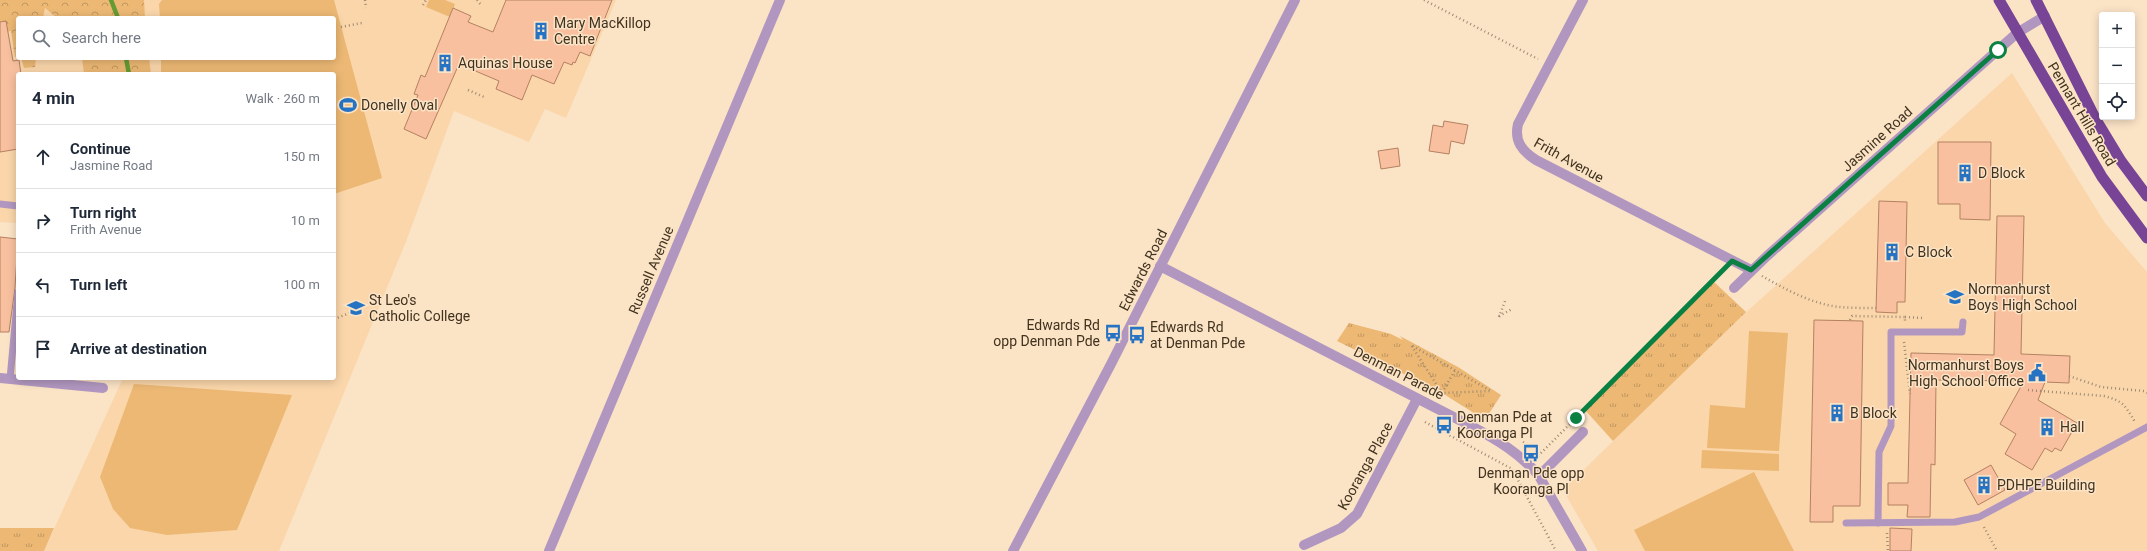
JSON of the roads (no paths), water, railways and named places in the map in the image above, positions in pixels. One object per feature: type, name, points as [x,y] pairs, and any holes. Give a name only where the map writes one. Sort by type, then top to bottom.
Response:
[{"type":"highway","name":"Pennant Hills Road","points":[[1999,0],[2102,177],[2147,238]]},
{"type":"highway","name":"Pennant Hills Road","points":[[2036,0],[2095,118],[2121,161],[2147,196]]},
{"type":"street","name":"Russell Avenue","points":[[549,551],[780,0]]},
{"type":"street","name":"Edwards Road","points":[[1013,551],[1111,364],[1296,0]]},
{"type":"street","name":"Frith Avenue","points":[[1583,0],[1518,124],[1516,133],[1523,150],[1536,160],[1751,270]]},
{"type":"street","name":"Jasmine Road","points":[[1734,288],[1751,270],[2017,33],[2045,16]]},
{"type":"street","name":"Denman Parade","points":[[1160,266],[1504,444],[1532,466],[1582,551]]},
{"type":"street","points":[[5,378],[16,379]]},
{"type":"street","points":[[25,380],[104,388]]},
{"type":"street","name":"Kooranga Place","points":[[1304,545],[1341,528],[1357,514],[1417,398]]},
{"type":"street","points":[[1539,476],[1583,432]]},
{"type":"lane","points":[[0,204],[16,206]]},
{"type":"lane","points":[[5,378],[16,305]]},
{"type":"lane","points":[[1882,523],[1879,452],[1891,426],[1891,332],[1962,332],[1962,322]]},
{"type":"lane","points":[[1846,522],[1955,522],[1979,517],[2147,427]]},
{"type":"waterway","points":[[111,0],[117,16]]},
{"type":"waterway","points":[[126,60],[129,72]]},
{"type":"place","name":"Mary MacKillop Centre","points":[[541,31]]},
{"type":"place","name":"Aquinas House","points":[[445,63]]},
{"type":"place","name":"Donelly Oval","points":[[348,105]]},
{"type":"place","name":"D Block","points":[[1965,173]]},
{"type":"place","name":"C Block","points":[[1892,252]]},
{"type":"place","name":"Normanhurst Boys High School","points":[[1955,297]]},
{"type":"place","name":"St Leo's Catholic College","points":[[356,308]]},
{"type":"place","name":"Edwards Rd opp Denman Pde","points":[[1113,333]]},
{"type":"place","name":"Edwards Rd at Denman Pde","points":[[1137,335]]},
{"type":"place","name":"Normanhurst Boys High School Office","points":[[2037,373]]},
{"type":"place","name":"B Block","points":[[1837,413]]},
{"type":"place","name":"Denman Pde at Kooranga Pl","points":[[1444,425]]},
{"type":"place","name":"Hall","points":[[2047,427]]},
{"type":"place","name":"Denman Pde opp Kooranga Pl","points":[[1531,453]]},
{"type":"place","name":"PDHPE Building","points":[[1984,485]]}]
